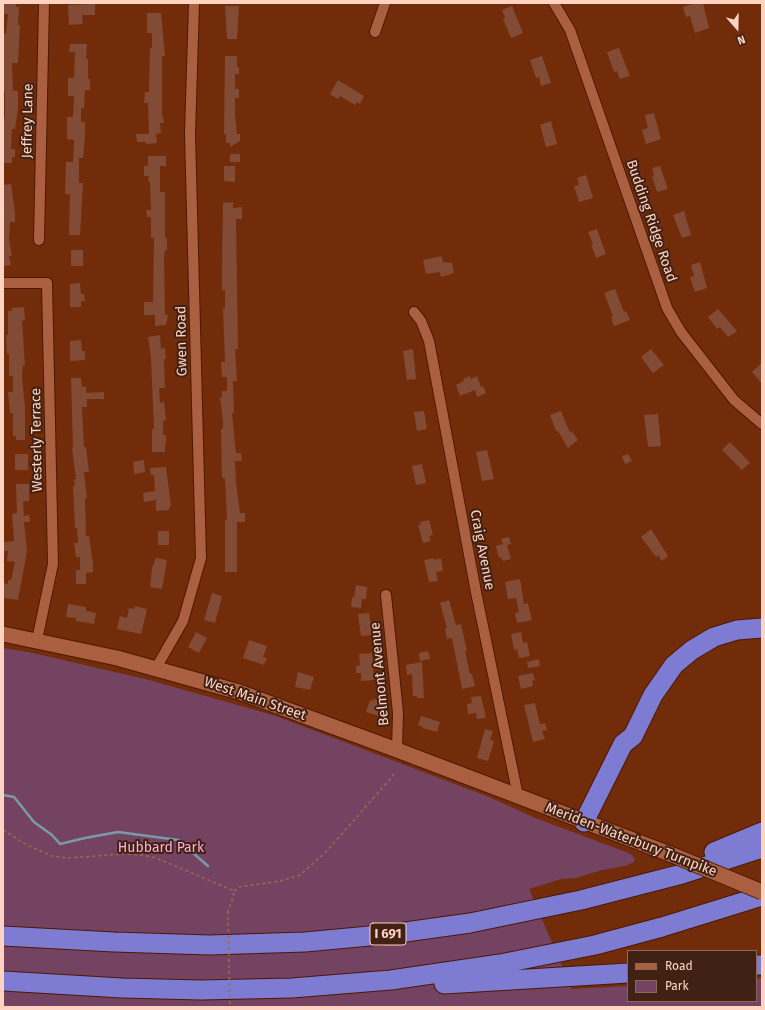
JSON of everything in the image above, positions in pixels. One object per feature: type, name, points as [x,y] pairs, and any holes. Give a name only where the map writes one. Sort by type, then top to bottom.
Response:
[{"type":"highway","points":[[623,744],[623,731],[645,688],[654,672],[674,650],[691,637],[717,624],[737,619],[762,617]]},
{"type":"highway","points":[[584,822],[623,744],[632,736],[664,678],[684,656],[701,644],[719,635],[742,629],[762,628]]},
{"type":"highway","points":[[620,891],[648,876],[702,858],[762,832]]},
{"type":"highway","name":"I 691","points":[[3,936],[178,944],[312,941],[390,934],[470,923],[552,907],[620,891],[699,869],[762,848]]},
{"type":"highway","points":[[3,981],[190,990],[266,989],[345,984],[437,974],[537,957],[641,933],[762,896]]},
{"type":"highway","points":[[345,984],[385,988],[627,974]]},
{"type":"main road","name":"West Main Street","points":[[3,634],[37,640],[156,668],[239,692],[500,789]]},
{"type":"main road","name":"Meriden-Waterbury Turnpike","points":[[500,789],[675,856],[762,892]]},
{"type":"street","name":"Jeffrey Lane","points":[[39,240],[44,3]]},
{"type":"street","name":"Gwen Road","points":[[156,668],[183,621],[201,558],[190,134],[194,3]]},
{"type":"street","points":[[375,32],[385,3]]},
{"type":"street","name":"Budding Ridge Road","points":[[554,3],[570,30],[667,308],[681,332],[734,400],[762,424]]},
{"type":"street","name":"Westerly Terrace","points":[[3,283],[47,283],[53,564],[37,640]]},
{"type":"street","name":"Craig Avenue","points":[[414,312],[426,330],[429,341],[464,534],[518,796]]},
{"type":"street","name":"Belmont Avenue","points":[[386,595],[393,648],[398,713],[397,750]]},
{"type":"path","points":[[234,891],[239,887],[280,881],[300,875],[326,852],[392,777],[395,771]]},
{"type":"path","points":[[3,830],[27,845],[52,856],[68,858],[123,854],[142,855],[156,858],[234,891]]},
{"type":"path","points":[[230,1007],[228,911],[234,897],[234,891]]},
{"type":"green space","name":"Hubbard Park","points":[[3,648],[33,653],[149,680],[276,716],[489,797],[533,817],[631,854],[635,859],[634,862],[625,866],[602,870],[576,878],[561,879],[529,889],[572,989],[627,986],[627,1002],[757,1002],[757,979],[762,978],[762,1007],[3,1007]]},
{"type":"building","points":[[3,3],[16,3],[16,7],[19,7],[18,25],[20,25],[18,63],[12,63],[13,91],[18,91],[18,109],[15,129],[12,129],[11,149],[15,149],[15,157],[12,157],[12,163],[3,163],[3,118],[5,118],[5,91],[3,91],[3,33],[6,34],[8,14],[3,14]]},
{"type":"building","points":[[696,3],[703,3],[709,28],[695,33],[690,16],[686,17],[683,7]]},
{"type":"building","points":[[95,4],[95,15],[82,15],[83,24],[69,25],[68,5]]},
{"type":"building","points":[[225,6],[239,6],[237,39],[227,39]]},
{"type":"building","points":[[512,6],[523,33],[511,38],[503,19],[505,18],[502,10]]},
{"type":"building","points":[[147,13],[161,13],[165,56],[162,56],[162,116],[164,123],[160,123],[161,133],[156,134],[157,143],[146,144],[146,142],[137,142],[136,134],[149,134],[148,103],[144,103],[145,92],[149,92],[150,48],[152,48],[152,33],[147,33]]},
{"type":"building","points":[[70,44],[87,44],[86,59],[88,59],[88,79],[90,79],[90,90],[85,90],[84,108],[81,108],[81,122],[85,122],[85,136],[83,158],[79,158],[79,183],[83,183],[80,235],[69,235],[70,194],[65,194],[66,162],[73,162],[74,140],[67,139],[67,117],[73,117],[74,96],[68,96],[68,78],[74,78],[75,52],[69,52]]},
{"type":"building","points":[[619,48],[630,76],[620,79],[617,71],[614,72],[607,52]]},
{"type":"building","points":[[225,56],[237,56],[237,67],[239,67],[239,74],[235,74],[235,89],[239,89],[239,98],[235,98],[235,113],[237,134],[240,134],[240,141],[230,147],[230,143],[226,143],[226,134],[224,134]]},
{"type":"building","points":[[542,56],[551,83],[541,86],[539,77],[536,78],[530,60]]},
{"type":"building","points":[[338,80],[364,96],[360,104],[357,102],[355,105],[340,96],[338,99],[330,94]]},
{"type":"building","points":[[654,113],[661,139],[646,144],[642,130],[648,128],[645,115]]},
{"type":"building","points":[[551,121],[557,144],[546,147],[540,125]]},
{"type":"building","points":[[230,154],[240,154],[240,162],[230,162]]},
{"type":"building","points":[[148,156],[166,156],[166,166],[160,166],[160,192],[165,192],[165,238],[167,238],[167,250],[165,250],[164,257],[165,315],[168,315],[166,325],[155,326],[155,315],[144,315],[144,302],[153,302],[154,238],[151,238],[151,217],[147,217],[146,210],[151,210],[150,182],[148,182],[149,176],[144,176],[144,166],[148,166]]},
{"type":"building","points":[[224,166],[235,166],[235,182],[224,181]]},
{"type":"building","points":[[660,166],[668,189],[657,192],[652,176],[654,175],[652,168]]},
{"type":"building","points":[[586,175],[593,198],[579,202],[574,186],[579,185],[577,178]]},
{"type":"building","points":[[11,184],[15,213],[15,222],[10,222],[9,240],[12,256],[9,256],[11,265],[3,266],[3,185]]},
{"type":"building","points":[[233,202],[233,208],[242,207],[242,219],[236,219],[238,349],[235,349],[237,381],[233,381],[234,413],[232,413],[236,453],[241,453],[242,461],[235,461],[236,483],[240,513],[245,513],[245,522],[237,522],[237,572],[225,572],[225,520],[227,520],[225,478],[222,478],[221,429],[223,429],[223,422],[220,397],[222,397],[222,391],[227,391],[227,377],[222,377],[221,362],[225,362],[223,308],[225,308],[225,290],[222,290],[223,203]]},
{"type":"building","points":[[684,211],[691,235],[682,238],[673,215]]},
{"type":"building","points":[[597,229],[606,254],[596,258],[591,245],[593,244],[588,232]]},
{"type":"building","points":[[71,250],[83,250],[83,266],[71,266]]},
{"type":"building","points":[[442,256],[443,262],[452,263],[454,273],[441,277],[440,272],[426,274],[423,260]]},
{"type":"building","points":[[700,262],[707,288],[695,292],[690,277],[694,276],[691,265]]},
{"type":"building","points":[[80,283],[81,294],[84,294],[85,301],[81,301],[81,307],[70,307],[70,284]]},
{"type":"building","points":[[615,289],[624,312],[626,311],[630,320],[614,326],[611,317],[613,316],[604,293]]},
{"type":"building","points":[[24,307],[25,320],[22,321],[25,365],[23,365],[22,377],[25,408],[25,440],[16,440],[16,436],[13,436],[13,413],[10,413],[8,392],[13,392],[13,376],[9,376],[9,354],[7,354],[6,335],[8,335],[8,311],[12,311],[12,308]]},
{"type":"building","points":[[718,309],[737,331],[728,337],[720,327],[717,329],[708,317]]},
{"type":"building","points":[[160,335],[161,349],[165,348],[166,359],[164,359],[165,388],[159,388],[160,403],[164,402],[166,420],[163,421],[163,435],[166,435],[166,444],[165,452],[152,452],[152,429],[154,429],[151,358],[148,337]]},
{"type":"building","points":[[81,340],[82,351],[85,351],[85,360],[70,361],[70,341]]},
{"type":"building","points":[[413,349],[416,379],[407,380],[403,351]]},
{"type":"building","points":[[651,349],[664,365],[653,373],[641,357]]},
{"type":"building","points":[[762,363],[762,384],[752,372]]},
{"type":"building","points":[[470,376],[471,379],[477,376],[481,387],[483,386],[486,393],[477,397],[475,390],[460,396],[456,385],[464,381],[463,379]]},
{"type":"building","points":[[71,378],[81,378],[82,387],[86,387],[86,393],[104,392],[104,399],[87,399],[87,407],[82,407],[84,447],[86,447],[89,472],[84,472],[87,498],[85,498],[86,536],[89,536],[93,564],[93,572],[86,573],[86,584],[76,584],[76,570],[80,570],[80,557],[76,557],[74,543],[78,543],[77,528],[75,528],[73,486],[75,486],[74,479],[76,479],[72,448]]},
{"type":"building","points":[[424,411],[427,429],[417,431],[414,412]]},
{"type":"building","points":[[561,411],[570,433],[572,431],[578,440],[568,448],[558,431],[556,431],[550,415]]},
{"type":"building","points":[[658,414],[661,446],[648,447],[644,415]]},
{"type":"building","points":[[730,442],[750,463],[742,470],[722,450]]},
{"type":"building","points":[[487,450],[494,479],[482,481],[476,452]]},
{"type":"building","points":[[15,454],[28,454],[28,470],[15,470]]},
{"type":"building","points":[[628,454],[632,461],[625,464],[622,456]]},
{"type":"building","points":[[144,460],[145,472],[134,474],[133,462]]},
{"type":"building","points":[[422,464],[426,483],[416,485],[412,466]]},
{"type":"building","points":[[166,467],[171,506],[169,507],[169,510],[156,511],[156,500],[144,502],[143,493],[155,491],[154,475],[151,475],[150,468]]},
{"type":"building","points":[[16,484],[29,484],[29,501],[23,501],[24,516],[29,515],[30,522],[24,522],[27,551],[18,600],[3,598],[3,583],[8,584],[8,580],[11,580],[15,562],[7,561],[8,551],[3,551],[3,542],[14,541],[12,514],[17,513]]},
{"type":"building","points":[[429,520],[433,535],[429,536],[431,541],[423,543],[418,525],[421,525],[420,522]]},
{"type":"building","points":[[651,529],[668,556],[662,561],[658,555],[656,557],[641,537]]},
{"type":"building","points":[[158,531],[169,531],[169,545],[158,545]]},
{"type":"building","points":[[509,537],[511,544],[507,545],[511,559],[503,561],[501,557],[499,558],[496,546],[503,544],[501,539]]},
{"type":"building","points":[[156,558],[167,560],[162,589],[150,587],[152,568]]},
{"type":"building","points":[[434,558],[434,560],[441,558],[443,571],[436,572],[438,581],[429,582],[424,560]]},
{"type":"building","points":[[520,579],[524,604],[528,603],[532,620],[517,623],[515,613],[519,612],[516,598],[508,599],[505,582]]},
{"type":"building","points":[[356,585],[367,587],[366,599],[362,599],[361,608],[351,607],[352,597],[354,598]]},
{"type":"building","points":[[212,593],[222,596],[215,623],[204,620]]},
{"type":"building","points":[[449,600],[456,625],[461,624],[470,674],[472,674],[475,686],[462,689],[452,638],[447,639],[445,628],[447,628],[440,603]]},
{"type":"building","points":[[68,604],[86,607],[86,611],[96,613],[94,624],[76,621],[76,618],[66,617]]},
{"type":"building","points":[[135,606],[147,609],[141,634],[117,629],[120,616],[127,618],[129,608],[134,609]]},
{"type":"building","points":[[369,613],[372,635],[361,636],[358,614]]},
{"type":"building","points":[[196,632],[207,638],[199,653],[188,647]]},
{"type":"building","points":[[521,632],[523,643],[527,642],[530,656],[519,658],[517,649],[514,650],[511,634]]},
{"type":"building","points":[[249,640],[267,646],[263,657],[267,658],[264,665],[243,658]]},
{"type":"building","points":[[428,651],[430,659],[420,661],[419,653]]},
{"type":"building","points":[[372,653],[374,680],[361,681],[361,673],[356,673],[356,666],[360,665],[359,654]]},
{"type":"building","points":[[539,659],[540,666],[528,668],[527,662]]},
{"type":"building","points":[[422,662],[424,698],[417,698],[417,696],[413,696],[412,674],[407,675],[406,665]]},
{"type":"building","points":[[298,672],[314,677],[310,690],[295,687]]},
{"type":"building","points":[[533,673],[535,680],[532,681],[533,686],[521,689],[518,676]]},
{"type":"building","points":[[481,696],[486,718],[477,719],[476,713],[468,714],[467,704],[472,703],[471,697]]},
{"type":"building","points":[[374,699],[381,701],[383,704],[379,716],[366,712],[370,700],[373,701]]},
{"type":"building","points":[[535,703],[540,724],[545,723],[547,730],[542,731],[545,739],[533,742],[524,705]]},
{"type":"building","points":[[421,716],[440,722],[437,732],[422,728],[423,727],[418,725]]},
{"type":"building","points":[[485,729],[493,731],[490,740],[494,741],[488,761],[477,758]]},
{"type":"waterway","points":[[3,795],[14,797],[34,822],[52,835],[60,844],[118,832],[178,840],[208,866]]}]
